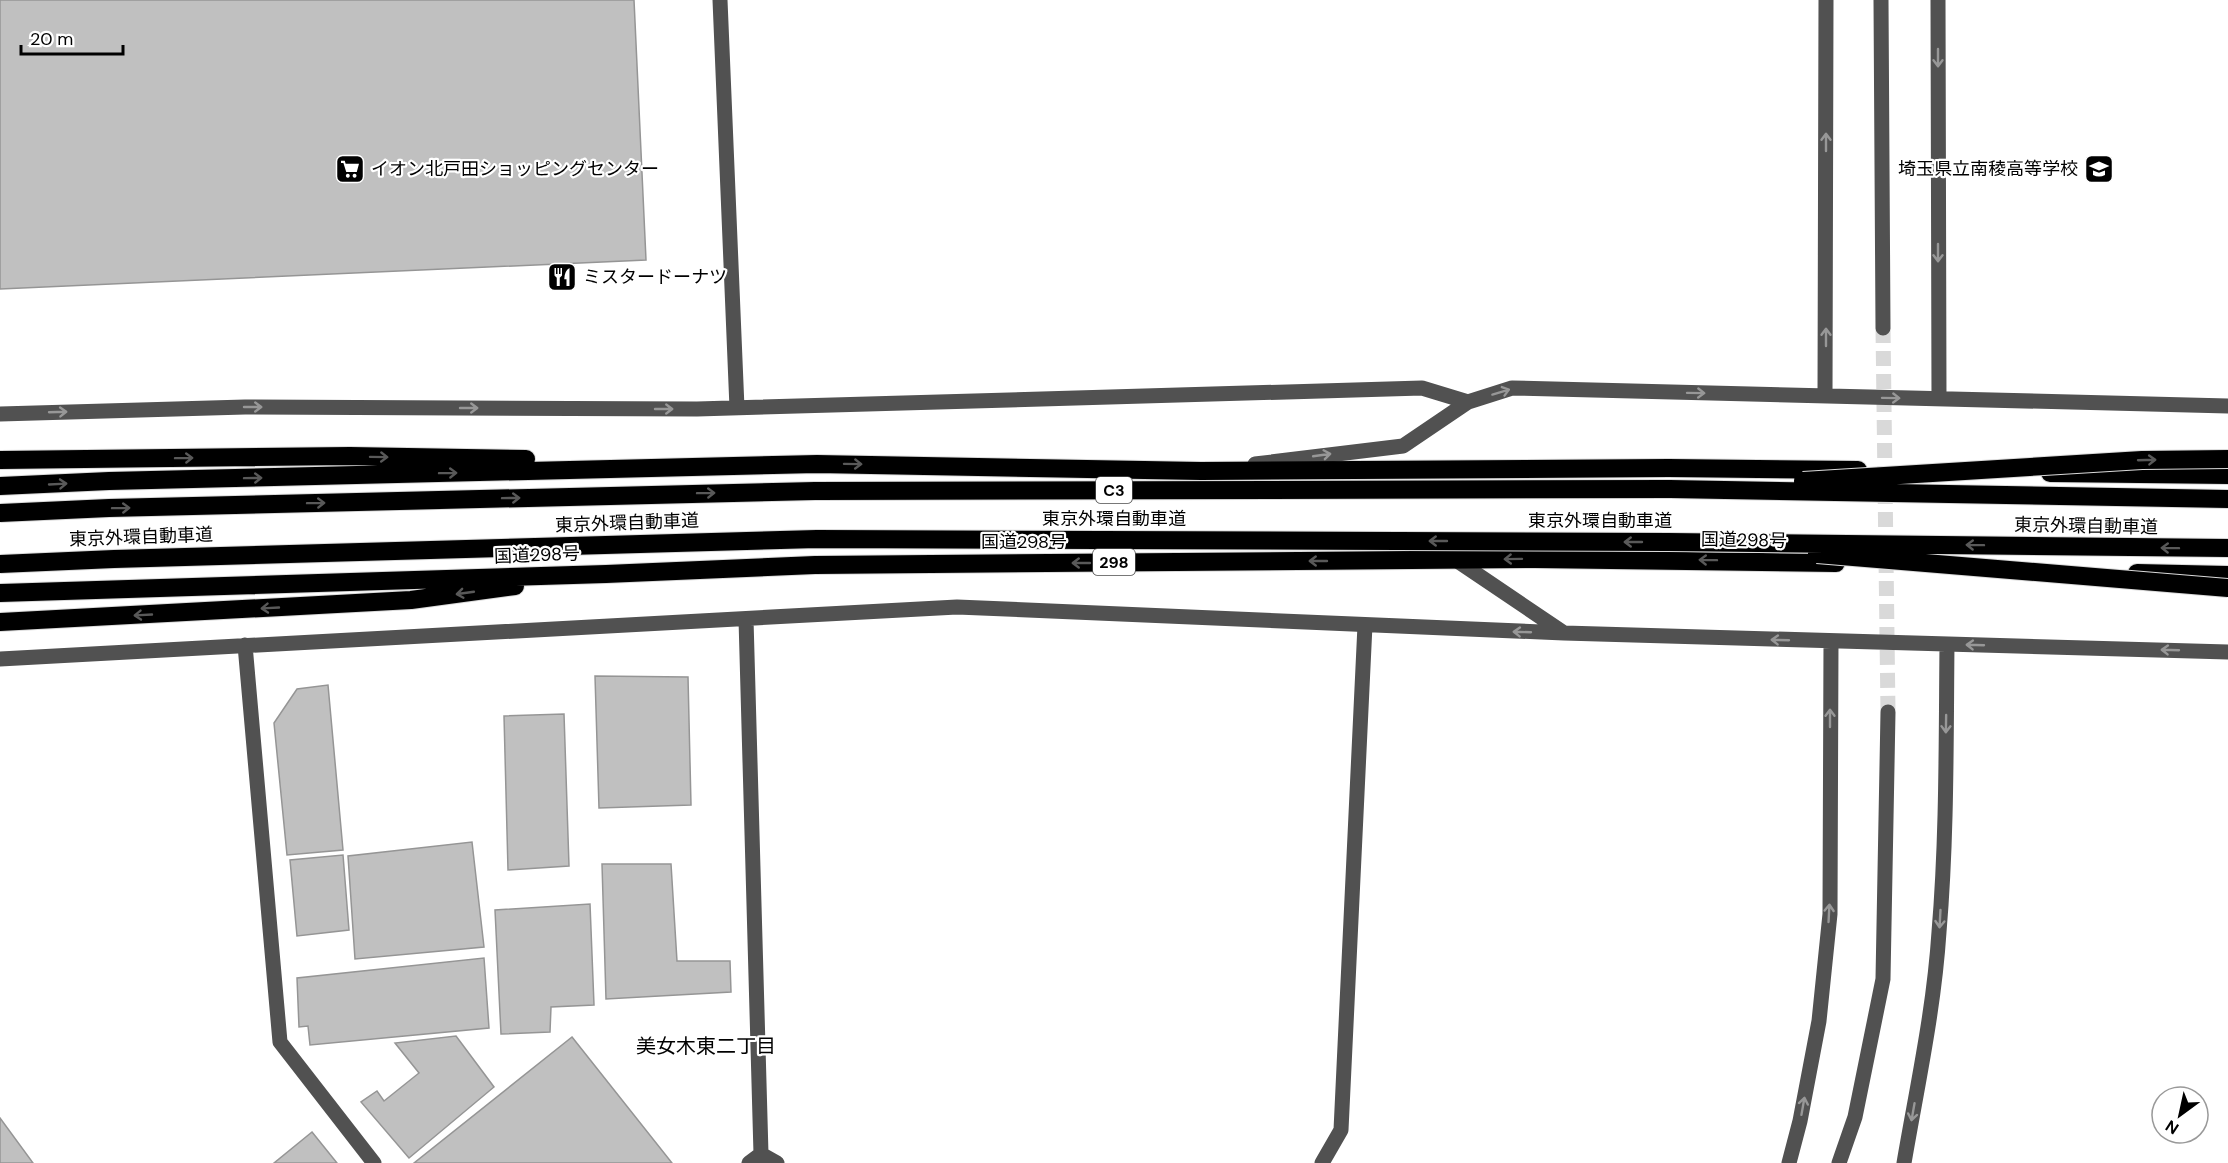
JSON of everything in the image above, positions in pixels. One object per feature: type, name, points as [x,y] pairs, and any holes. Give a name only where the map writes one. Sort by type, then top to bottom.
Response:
[{"type":"highway","points":[[0,460],[350,456],[1201,471],[1669,468],[2228,475]]},
{"type":"highway","points":[[1670,489],[2142,460],[2228,459]]},
{"type":"highway","points":[[0,486],[109,481],[817,464]]},
{"type":"highway","name":"東京外環自動車道","points":[[0,513],[109,508],[815,491],[1670,489],[2228,499]]},
{"type":"highway","name":"東京外環自動車道","points":[[0,564],[817,539],[1669,542],[2228,548]]},
{"type":"highway","points":[[1669,542],[2228,588]]},
{"type":"highway","name":"国道298号","points":[[0,593],[606,574],[814,565],[1456,560],[1798,561],[2228,575]]},
{"type":"highway","points":[[0,622],[411,600],[606,574]]},
{"type":"street","points":[[720,0],[737,408]]},
{"type":"street","points":[[1826,0],[1826,396]]},
{"type":"street","points":[[1881,0],[1883,328]]},
{"type":"street","points":[[1938,0],[1939,399]]},
{"type":"street","points":[[0,414],[244,407],[737,408],[1422,388],[1468,402]]},
{"type":"street","points":[[1201,471],[1403,446],[1468,402],[1512,388],[2228,406]]},
{"type":"street","points":[[1456,560],[1564,633]]},
{"type":"street","points":[[0,658],[957,608],[1564,633],[2228,652]]},
{"type":"street","points":[[746,619],[755,1158],[777,1163]]},
{"type":"street","points":[[1322,1163],[1341,1130],[1365,625]]},
{"type":"street","points":[[1789,1163],[1800,1121],[1819,1021],[1830,914],[1831,641]]},
{"type":"street","points":[[1904,1163],[1926,1035],[1939,935],[1944,844],[1947,644]]},
{"type":"street","points":[[245,645],[280,1042],[374,1163]]},
{"type":"street","points":[[1839,1163],[1855,1117],[1883,980],[1888,712]]},
{"type":"building","name":"イオン北戸田ショッピングセンター","points":[[0,0],[634,0],[646,260],[0,289]]},
{"type":"building","points":[[595,676],[688,677],[691,805],[599,808]]},
{"type":"building","points":[[328,685],[343,850],[287,855],[274,723],[297,689]]},
{"type":"building","points":[[564,714],[569,866],[508,870],[504,716]]},
{"type":"building","points":[[472,842],[484,947],[355,959],[348,856]]},
{"type":"building","points":[[343,855],[349,930],[297,936],[290,860]]},
{"type":"building","points":[[602,864],[671,864],[677,961],[730,961],[731,992],[606,999]]},
{"type":"building","points":[[590,904],[594,1005],[551,1007],[550,1032],[501,1034],[495,910]]},
{"type":"building","points":[[484,958],[489,1028],[310,1045],[308,1026],[299,1027],[297,978]]},
{"type":"building","points":[[456,1036],[494,1087],[409,1158],[361,1102],[377,1091],[384,1101],[419,1073],[395,1043]]},
{"type":"building","points":[[572,1037],[672,1163],[414,1163]]},
{"type":"building","points":[[0,1118],[33,1163],[0,1163]]},
{"type":"building","points":[[312,1132],[337,1163],[274,1163]]},
{"type":"tunnel","points":[[1883,328],[1888,712]]},
{"type":"place","name":"イオン北戸田ショッピングセンター","points":[[350,169]]},
{"type":"place","name":"埼玉県立南稜高等学校","points":[[2099,169]]},
{"type":"place","name":"ミスタードーナツ","points":[[562,277]]},
{"type":"district","name":"美女木東二丁目","points":[[706,1046]]}]
